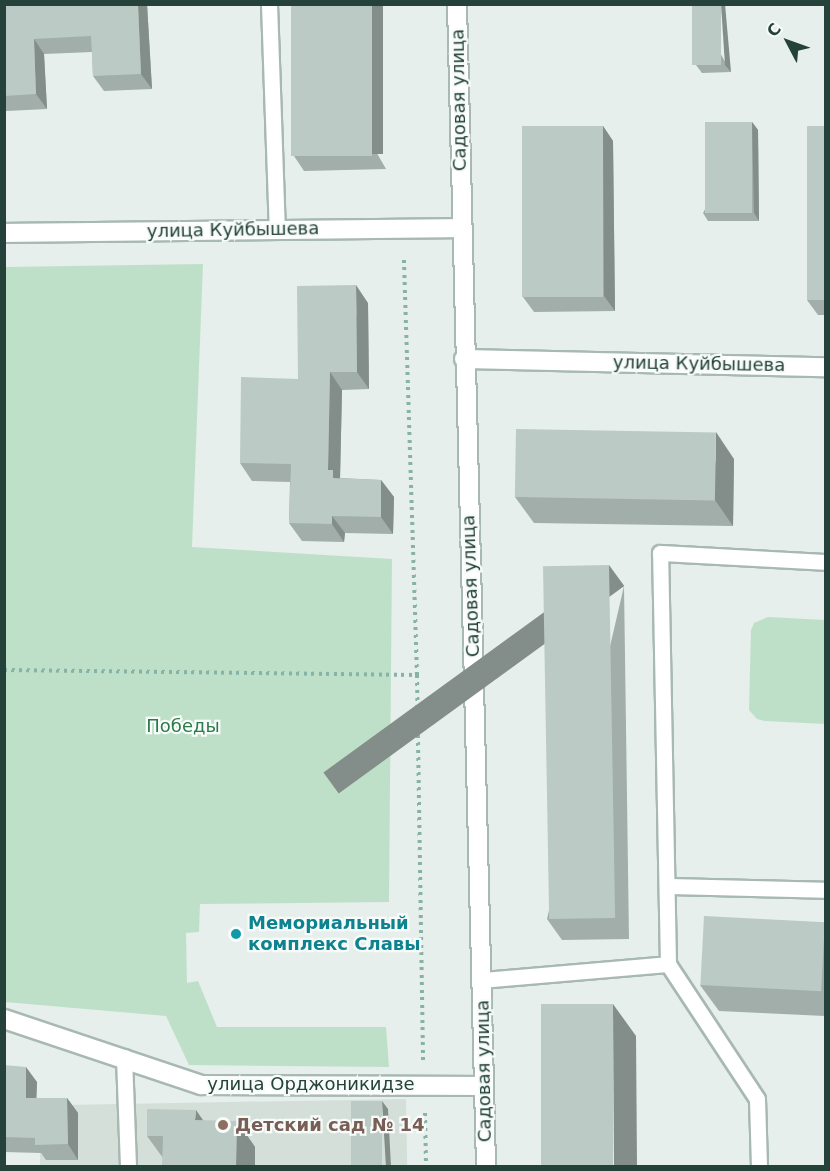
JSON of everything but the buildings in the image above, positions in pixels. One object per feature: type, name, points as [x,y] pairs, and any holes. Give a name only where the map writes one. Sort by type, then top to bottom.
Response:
[{"type":"street","name":"Садовая улица","points":[[457,4],[486,1167]]},
{"type":"street","name":"улица Куйбышева","points":[[4,233],[461,228]]},
{"type":"street","name":"улица Куйбышева","points":[[465,359],[825,367]]},
{"type":"street","name":"улица Орджоникидзе","points":[[4,1019],[124,1057],[201,1085],[484,1086]]},
{"type":"lane","points":[[269,4],[277,230]]},
{"type":"lane","points":[[759,1167],[757,1099],[668,964],[660,554],[825,562]]},
{"type":"lane","points":[[667,886],[825,890]]},
{"type":"lane","points":[[482,980],[668,964]]},
{"type":"lane","points":[[124,1057],[128,1167]]},
{"type":"path","points":[[404,228],[417,675],[426,1167]]},
{"type":"path","points":[[4,670],[417,675]]},
{"type":"shaded area","name":"Детский сад № 14","points":[[406,1099],[407,1166],[40,1166],[39,1105]]},
{"type":"green space","name":"Победы","points":[[203,264],[192,547],[392,559],[389,902],[200,904],[199,932],[186,933],[187,983],[198,981],[217,1027],[386,1027],[389,1067],[189,1065],[166,1016],[5,1002],[5,267]]},
{"type":"green space","points":[[768,617],[825,620],[825,724],[765,721],[757,719],[749,710],[751,630],[754,623]]},
{"type":"place","name":"Мемориальный комплекс Славы","points":[[236,934]]},
{"type":"place","name":"Детский сад № 14","points":[[223,1125]]}]
